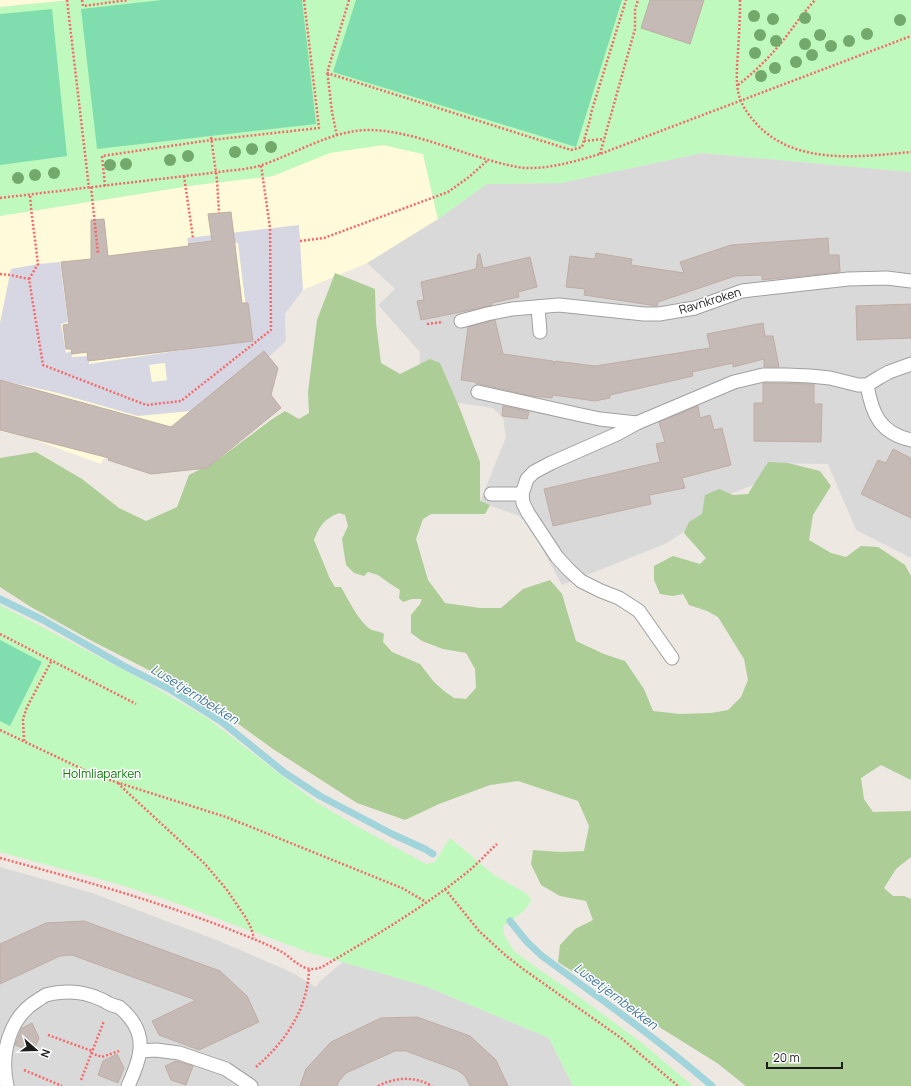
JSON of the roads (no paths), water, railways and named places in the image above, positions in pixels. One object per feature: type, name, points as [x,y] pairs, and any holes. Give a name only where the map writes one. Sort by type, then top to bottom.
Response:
[{"type":"lane","name":"Ravnkroken","points":[[461,321],[487,314],[559,305],[644,314],[659,314],[695,308],[742,291],[848,280],[887,278],[911,281]]},
{"type":"lane","points":[[538,307],[540,332]]},
{"type":"lane","points":[[672,658],[639,611],[619,598],[580,581],[558,557],[528,513],[523,503],[522,494],[527,479],[534,472],[551,463],[617,434],[636,423],[734,382],[763,375],[810,376],[830,378],[858,385],[867,385],[889,372],[911,364]]},
{"type":"lane","points":[[867,385],[874,413],[882,424],[897,436],[911,440]]},
{"type":"lane","points":[[478,392],[588,416],[636,423]]},
{"type":"lane","points":[[491,494],[522,494]]},
{"type":"lane","points":[[7,1086],[3,1075],[2,1066],[3,1048],[11,1028],[18,1016],[33,1002],[46,995],[72,992],[86,993],[118,1007],[127,1014],[136,1025],[140,1037],[140,1048],[128,1086]]},
{"type":"lane","points":[[140,1048],[166,1050],[179,1053],[226,1069],[246,1083]]},
{"type":"waterway","name":"Lusetjernbekken","points":[[0,599],[43,620],[124,666],[171,690],[222,722],[285,773],[320,796],[433,854]]},
{"type":"waterway","name":"Lusetjernbekken","points":[[510,921],[527,942],[542,956],[650,1035],[712,1086]]},
{"type":"park label","name":"Holmliaparken","points":[[102,774]]}]
